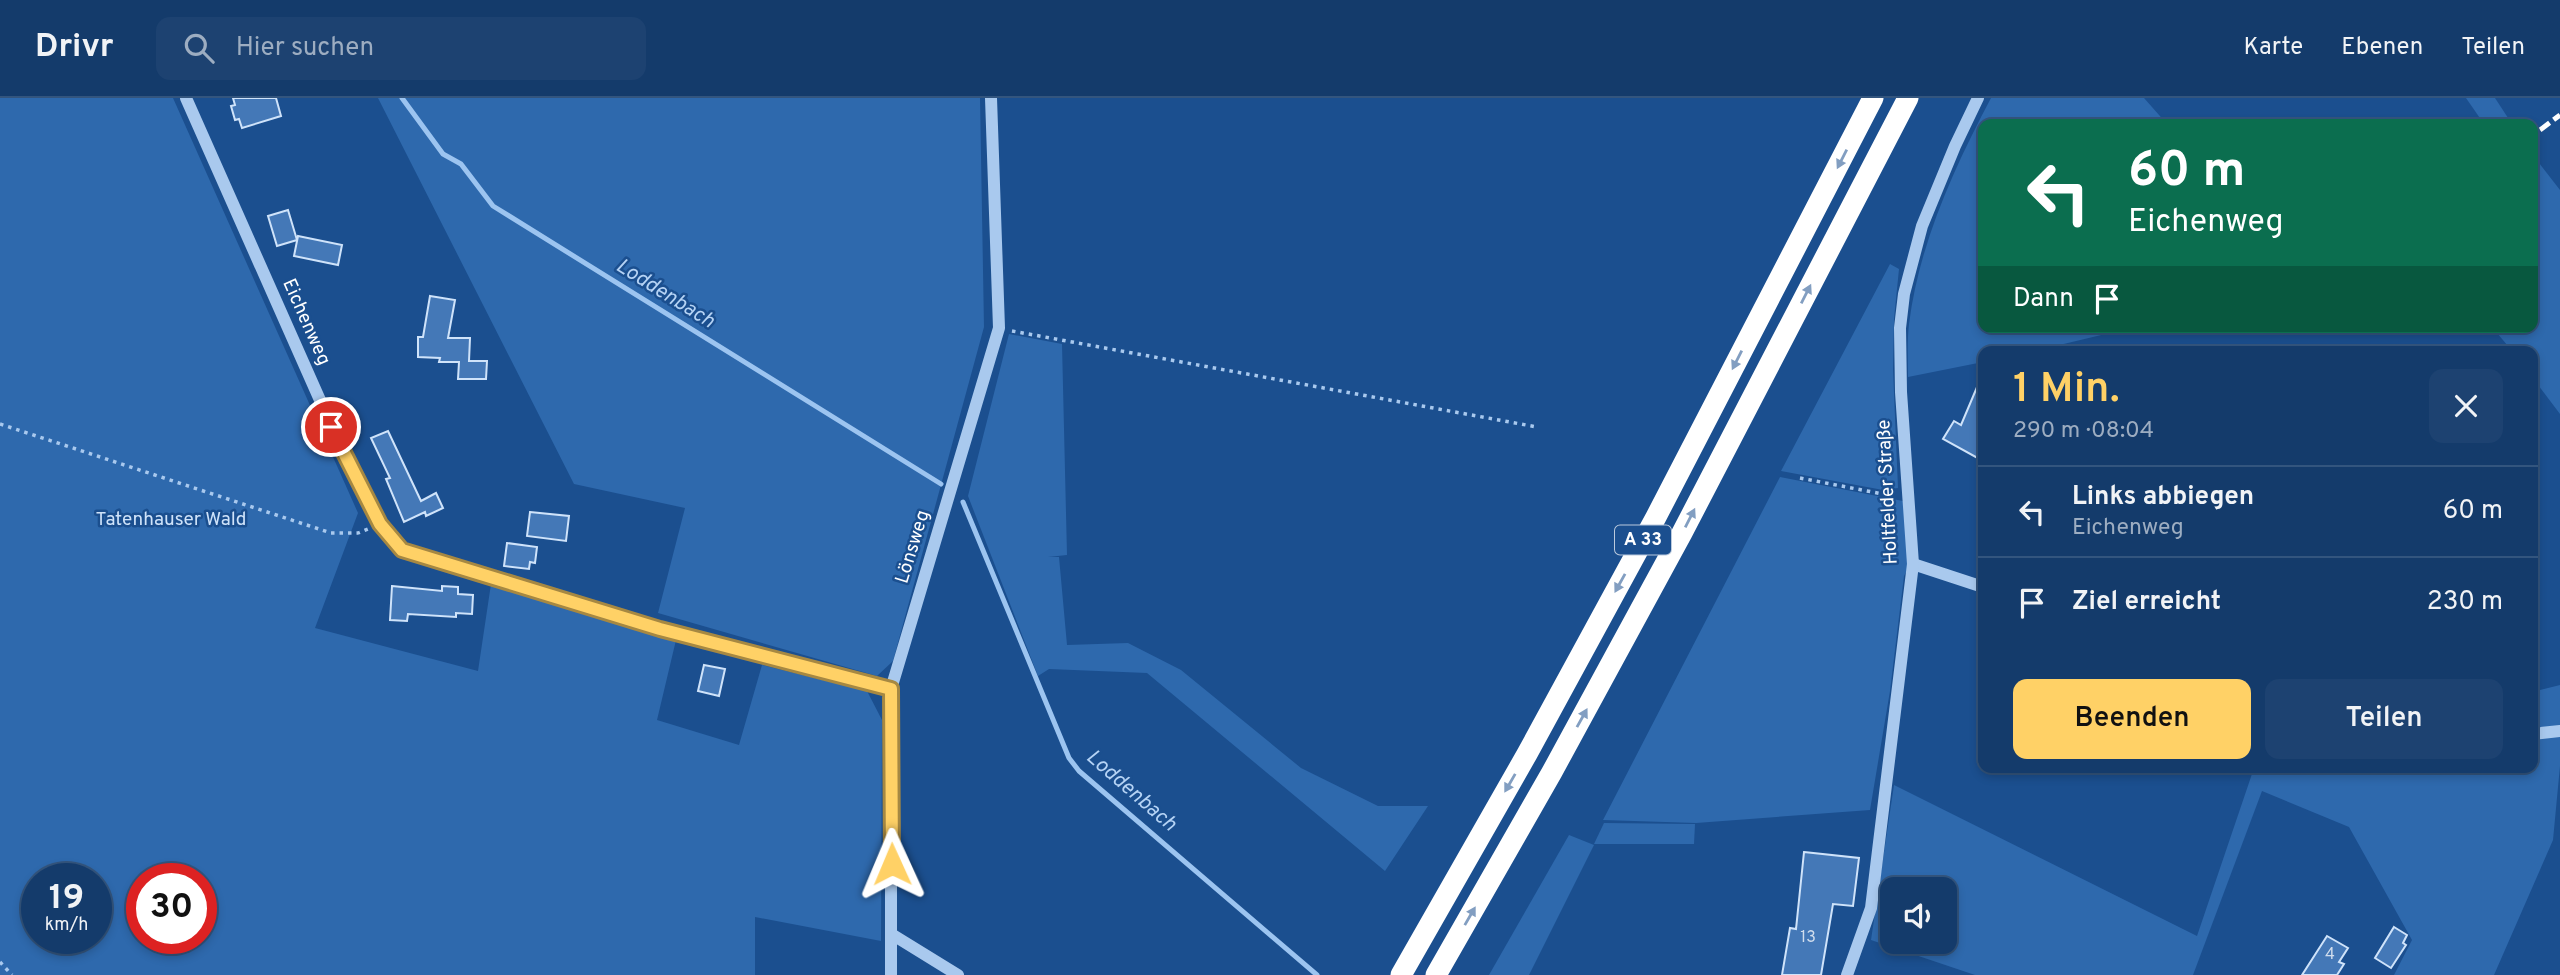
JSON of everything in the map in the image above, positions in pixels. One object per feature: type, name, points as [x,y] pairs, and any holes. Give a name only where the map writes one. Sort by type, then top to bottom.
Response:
[{"type":"highway","name":"A 33","points":[[1401,975],[1656,517],[1873,98]]},
{"type":"highway","name":"A 33","points":[[1436,975],[1552,772],[1676,545],[1908,98]]},
{"type":"street","name":"Eichenweg","points":[[186,98],[343,452],[380,524],[402,550],[660,629],[891,689]]},
{"type":"street","name":"Lönsweg","points":[[891,975],[891,689],[999,328],[991,98]]},
{"type":"street","name":"Holtfelder Straße","points":[[1847,975],[1871,908],[1913,564],[1901,392],[1900,328],[1904,294],[1922,226],[1978,98]]},
{"type":"street","points":[[1913,564],[1978,585]]},
{"type":"street","points":[[2538,734],[2560,732]]},
{"type":"street","points":[[893,935],[958,975]]},
{"type":"path","points":[[999,328],[1537,427]]},
{"type":"path","points":[[0,424],[331,533],[358,533],[380,524]]},
{"type":"path","points":[[1800,478],[1909,499]]},
{"type":"path","points":[[0,962],[12,975]]},
{"type":"green space","name":"Tatenhauser Wald","points":[[0,98],[173,98],[358,513],[315,628],[478,671],[491,584],[676,640],[657,720],[739,745],[762,665],[867,691],[882,720],[881,941],[755,917],[755,975],[0,975]]},
{"type":"green space","points":[[378,98],[980,98],[984,327],[893,661],[877,676],[658,613],[685,508],[574,484]]},
{"type":"green space","points":[[1991,98],[2144,98],[2163,119],[1980,119]]},
{"type":"green space","points":[[2466,98],[2495,98],[2509,119],[2481,119]]},
{"type":"green space","points":[[1978,124],[1978,333],[2110,333],[2055,346],[1978,346],[1978,363],[1908,377],[1909,324],[1921,265],[1940,207]]},
{"type":"green space","points":[[2538,162],[2560,190],[2560,414],[2538,385],[2538,346],[2508,346],[2497,333],[2538,333]]},
{"type":"green space","points":[[1890,264],[1899,269],[1893,369],[1898,488],[1883,490],[1781,471]]},
{"type":"green space","points":[[1009,334],[1062,344],[1067,555],[1048,557],[1059,557],[1067,645],[1128,643],[1181,670],[1301,768],[1378,806],[1428,806],[1385,871],[1147,673],[1049,669],[1038,676],[968,496]]},
{"type":"green space","points":[[1780,477],[1908,502],[1910,564],[1904,576],[1890,691],[1870,810],[1696,823],[1603,820]]},
{"type":"green space","points":[[2560,685],[2560,766],[2553,840],[2494,975],[2394,975],[2412,940],[2349,827],[2262,791],[2193,975],[1975,975],[1913,954],[1957,954],[1957,877],[1880,877],[1894,785],[2197,936],[2252,773],[2538,773],[2538,690]]},
{"type":"green space","points":[[1604,823],[1695,824],[1694,844],[1594,844]]},
{"type":"green space","points":[[1569,835],[1594,845],[1529,975],[1489,975]]},
{"type":"green space","points":[[1880,879],[1880,943],[1871,940]]},
{"type":"building","points":[[233,98],[276,98],[281,116],[242,128],[239,119],[235,120],[231,106],[235,105]]},
{"type":"building","points":[[288,210],[297,240],[277,246],[268,216]]},
{"type":"building","points":[[298,236],[342,245],[338,265],[294,256]]},
{"type":"building","points":[[430,296],[455,300],[448,338],[470,338],[469,361],[487,361],[486,379],[458,379],[459,362],[439,362],[440,358],[418,357],[418,337],[423,337]]},
{"type":"building","points":[[1978,385],[1978,458],[1943,439],[1954,421],[1961,425]]},
{"type":"building","points":[[388,431],[421,501],[436,493],[443,508],[426,516],[425,512],[404,522],[386,479],[390,478],[371,438]]},
{"type":"building","points":[[530,512],[569,516],[566,541],[527,536]]},
{"type":"building","points":[[507,543],[537,547],[535,563],[530,562],[529,569],[504,566]]},
{"type":"building","points":[[392,586],[442,591],[442,586],[458,587],[458,594],[473,595],[472,614],[456,613],[456,617],[408,614],[407,621],[390,620]]},
{"type":"building","points":[[704,665],[725,669],[719,696],[698,691]]},
{"type":"building","points":[[1804,852],[1859,858],[1853,906],[1833,904],[1821,975],[1782,975],[1790,928],[1796,929]]},
{"type":"building","points":[[2394,927],[2407,935],[2403,943],[2406,945],[2391,968],[2375,958]]},
{"type":"building","points":[[2327,936],[2348,948],[2339,962],[2344,964],[2337,975],[2302,975]]},
{"type":"waterway","name":"Loddenbach","points":[[402,98],[443,154],[461,164],[493,206],[941,484]]},
{"type":"waterway","name":"Loddenbach","points":[[963,502],[1069,758],[1079,771],[1317,975]]},
{"type":"railway","points":[[2540,130],[2560,115]]},
{"type":"route","points":[[331,427],[380,524],[402,550],[660,629],[891,689],[892,864]]}]
